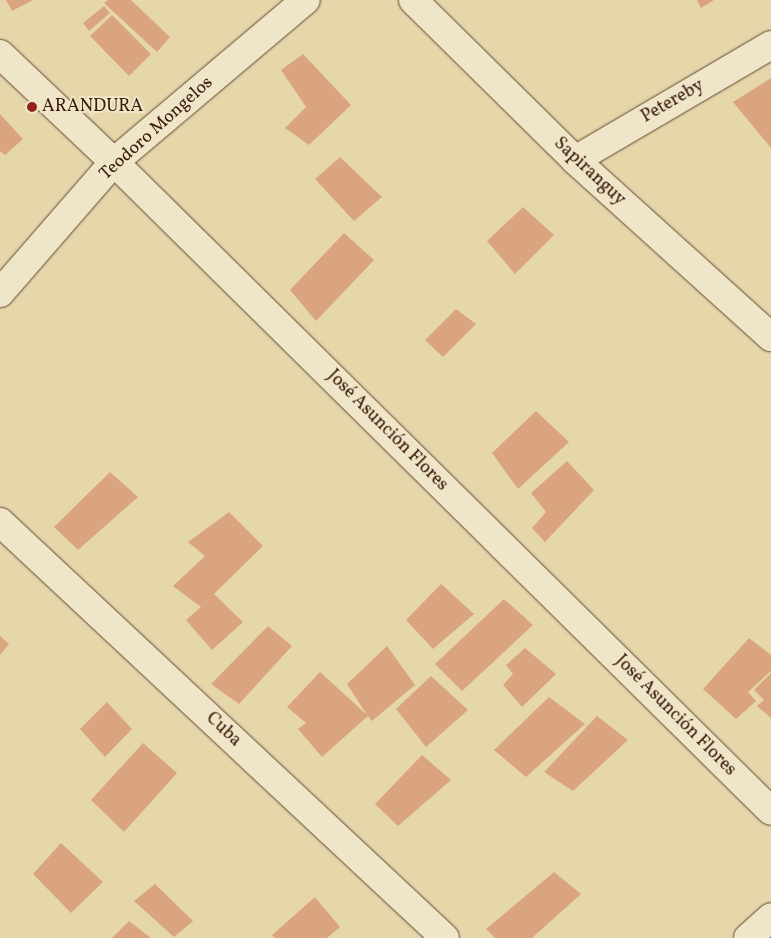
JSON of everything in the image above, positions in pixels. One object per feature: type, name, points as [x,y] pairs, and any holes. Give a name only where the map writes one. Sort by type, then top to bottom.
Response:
[{"type":"street","name":"Teodoro Mongelos","points":[[0,293],[114,162],[306,0]]},
{"type":"street","name":"Sapiranguy","points":[[413,0],[575,160],[771,337]]},
{"type":"street","name":"Petereby","points":[[575,160],[771,45]]},
{"type":"street","name":"José Asunción Flores","points":[[0,54],[114,162],[771,811]]},
{"type":"street","name":"Cuba","points":[[0,522],[445,938]]},
{"type":"street","points":[[748,938],[771,917]]},
{"type":"building","points":[[6,0],[33,0],[12,11]]},
{"type":"building","points":[[108,0],[131,0],[170,37],[157,52],[104,3]]},
{"type":"building","points":[[697,0],[714,0],[701,8]]},
{"type":"building","points":[[104,6],[110,13],[89,31],[83,23]]},
{"type":"building","points":[[112,15],[151,54],[129,76],[90,36]]},
{"type":"building","points":[[303,54],[351,105],[309,145],[285,128],[306,107],[281,70]]},
{"type":"building","points":[[771,78],[771,148],[733,102]]},
{"type":"building","points":[[0,114],[23,139],[5,155],[0,151]]},
{"type":"building","points":[[340,157],[382,197],[354,221],[315,179]]},
{"type":"building","points":[[523,207],[554,235],[515,274],[487,241]]},
{"type":"building","points":[[344,233],[374,260],[316,321],[290,290]]},
{"type":"building","points":[[456,309],[476,324],[443,357],[425,340]]},
{"type":"building","points":[[536,411],[569,442],[518,489],[492,453]]},
{"type":"building","points":[[567,461],[594,490],[545,542],[532,528],[546,512],[531,493]]},
{"type":"building","points":[[110,472],[138,497],[78,550],[54,527]]},
{"type":"building","points":[[229,512],[263,546],[214,594],[243,622],[212,650],[186,620],[201,607],[173,586],[205,556],[188,542]]},
{"type":"building","points":[[441,584],[474,614],[433,649],[406,620]]},
{"type":"building","points":[[504,599],[533,625],[462,691],[435,664]]},
{"type":"building","points":[[268,626],[292,646],[239,704],[211,684]]},
{"type":"building","points":[[0,636],[9,644],[0,655]]},
{"type":"building","points":[[749,638],[771,655],[771,671],[748,692],[756,701],[736,719],[703,689]]},
{"type":"building","points":[[387,646],[415,685],[372,721],[368,716],[322,757],[298,729],[306,723],[287,707],[320,672],[367,715],[347,684]]},
{"type":"building","points":[[525,648],[556,674],[522,707],[503,685],[513,674],[506,665]]},
{"type":"building","points":[[771,673],[771,718],[757,706],[764,700],[754,690]]},
{"type":"building","points":[[431,676],[468,710],[426,747],[396,709]]},
{"type":"building","points":[[549,697],[585,724],[526,777],[494,750]]},
{"type":"building","points":[[107,702],[132,729],[105,757],[80,729]]},
{"type":"building","points":[[597,716],[628,740],[573,791],[544,772]]},
{"type":"building","points":[[143,743],[177,773],[124,832],[91,800]]},
{"type":"building","points":[[422,755],[451,780],[398,826],[375,804]]},
{"type":"building","points":[[61,843],[103,882],[71,913],[33,874]]},
{"type":"building","points":[[554,872],[581,894],[532,938],[495,938],[486,929]]},
{"type":"building","points":[[155,884],[193,921],[174,937],[134,901]]},
{"type":"building","points":[[315,897],[340,927],[327,938],[275,938],[272,935]]},
{"type":"building","points":[[129,921],[151,938],[112,938]]},
{"type":"place","name":"ARANDURA","points":[[32,107]]}]
